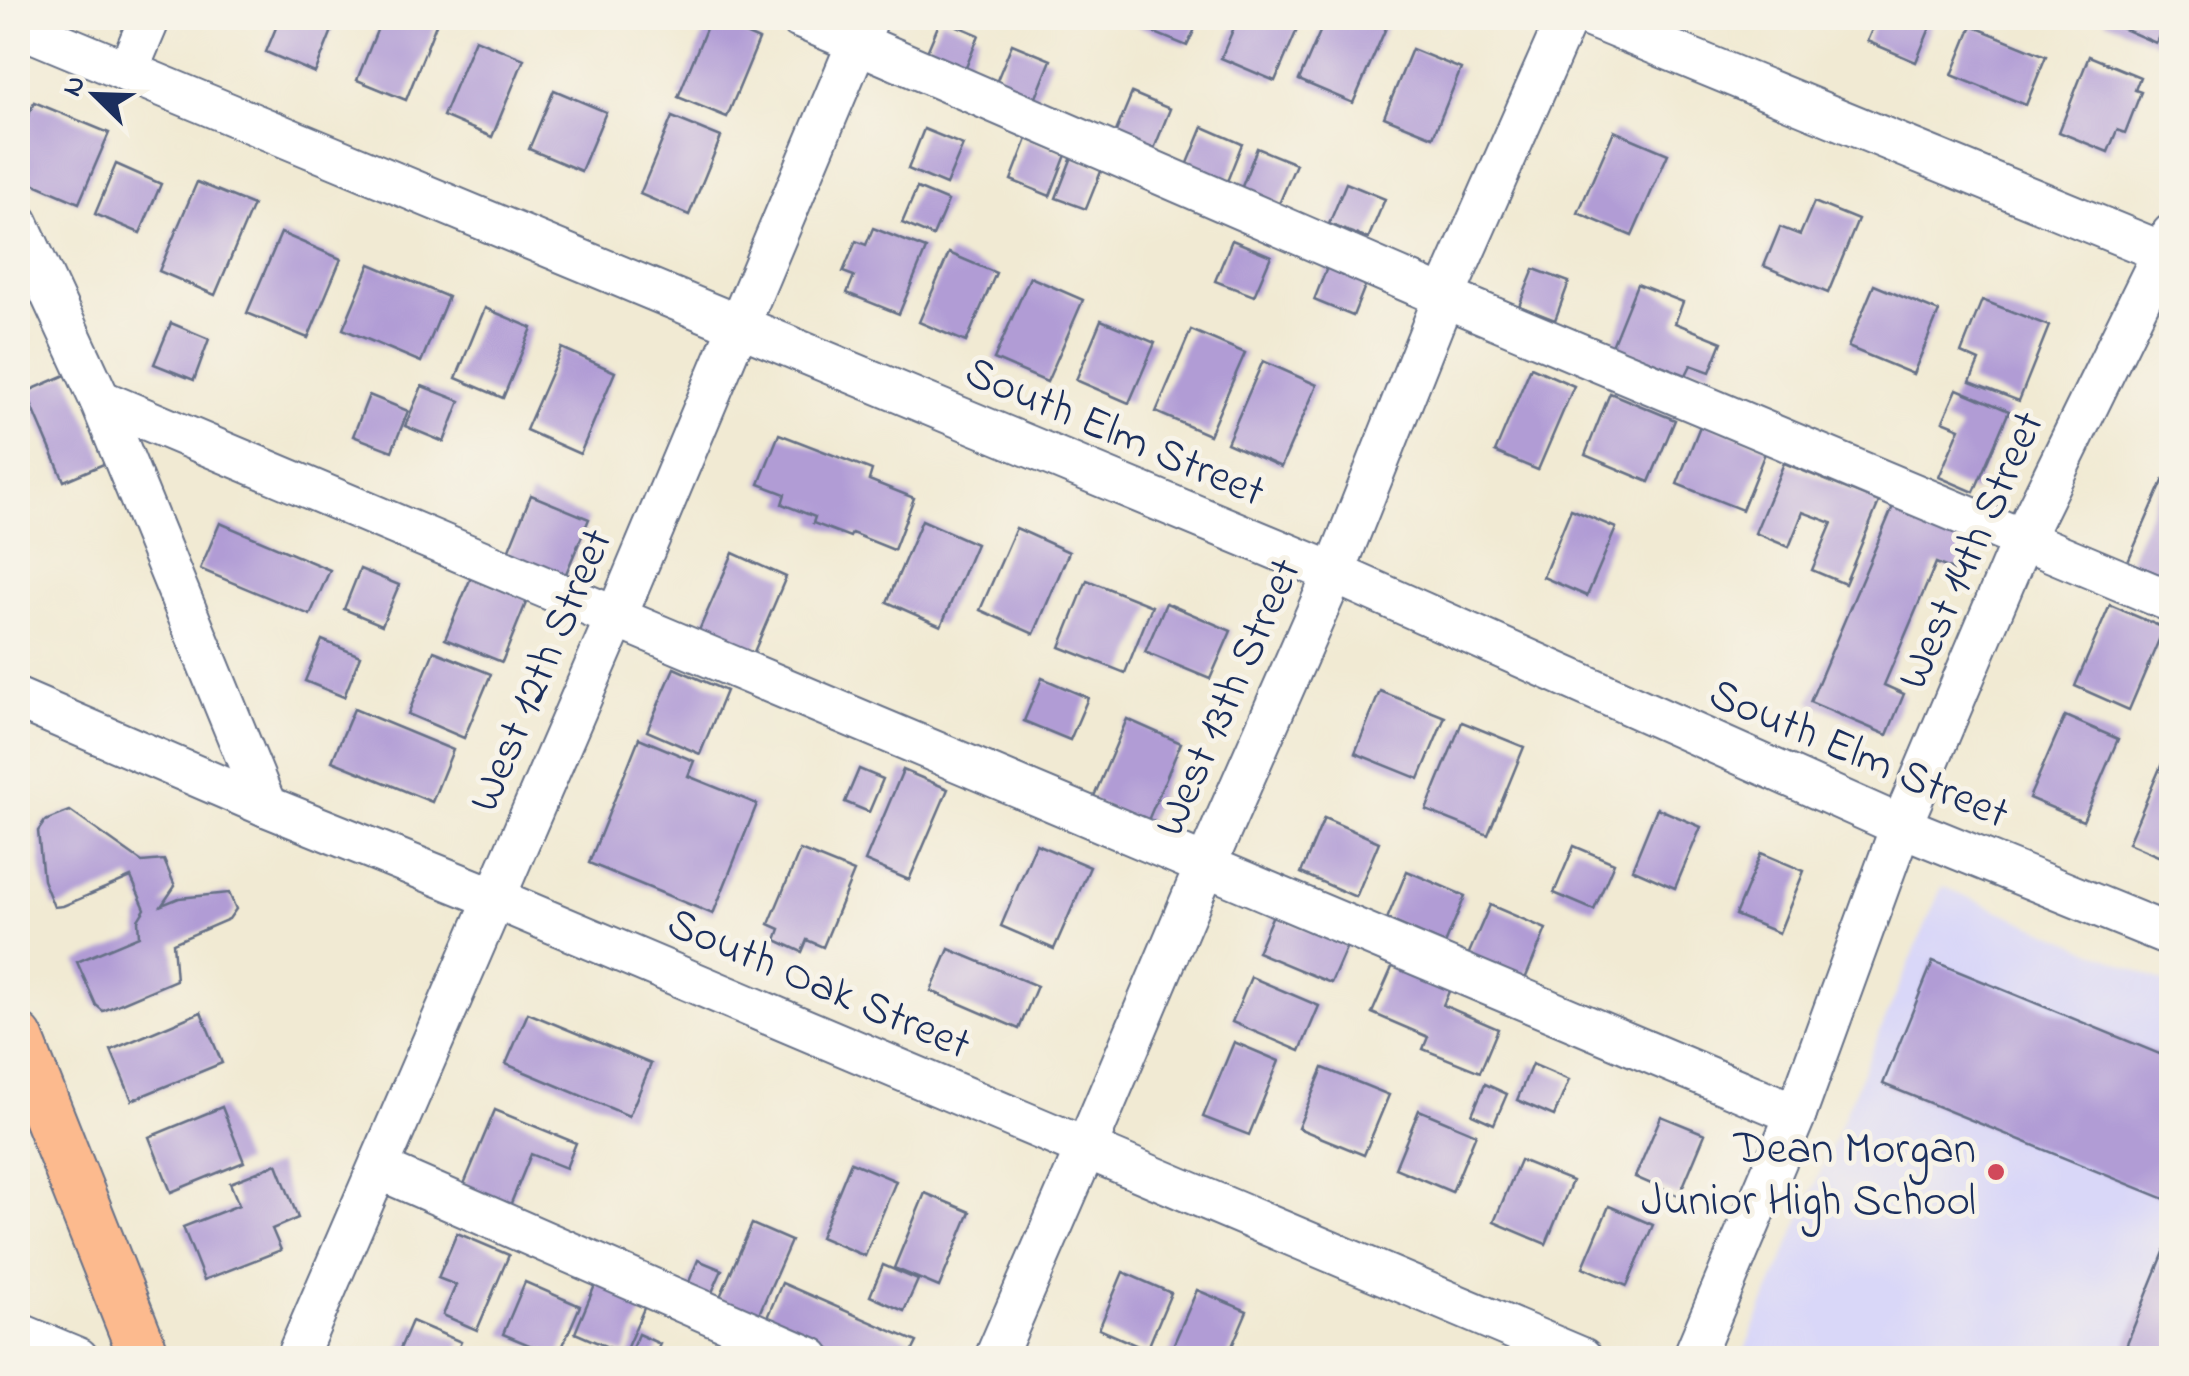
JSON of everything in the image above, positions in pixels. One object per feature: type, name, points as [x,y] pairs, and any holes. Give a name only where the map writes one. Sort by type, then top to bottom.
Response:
[{"type":"main road","points":[[18,1039],[144,1358]]},
{"type":"street","points":[[127,72],[150,18]]},
{"type":"street","points":[[800,18],[863,30],[1444,297],[2172,602]]},
{"type":"street","name":"West 13th Street","points":[[995,1358],[1334,573],[1444,297],[1567,18]]},
{"type":"street","points":[[1592,18],[2169,247]]},
{"type":"street","name":"South Elm Street","points":[[18,26],[1334,573],[1901,826],[2172,936]]},
{"type":"street","name":"West 12th Street","points":[[296,1358],[863,30]]},
{"type":"street","points":[[18,223],[100,400],[266,806]]},
{"type":"street","name":"West 14th Street","points":[[1694,1358],[1796,1114],[1901,826],[2022,538],[2169,247]]},
{"type":"street","points":[[100,400],[1796,1114]]},
{"type":"street","name":"South Oak Street","points":[[18,699],[1582,1358]]},
{"type":"street","points":[[379,1169],[811,1358]]},
{"type":"street","points":[[18,1333],[78,1358]]},
{"type":"shaded area","name":"Dean Morgan Junior High School","points":[[1942,886],[2171,985],[2171,1358],[1741,1358]]},
{"type":"building","points":[[280,18],[337,18],[315,73],[266,52]]},
{"type":"building","points":[[382,18],[426,18],[437,22],[406,100],[357,80]]},
{"type":"building","points":[[1136,18],[1200,18],[1187,46],[1133,24]]},
{"type":"building","points":[[1238,18],[1302,18],[1275,81],[1221,58]]},
{"type":"building","points":[[1326,18],[1389,21],[1353,103],[1299,80]]},
{"type":"building","points":[[1877,18],[1934,18],[1916,62],[1867,41]]},
{"type":"building","points":[[2172,18],[2172,22],[2168,32],[2162,29],[2156,43],[2105,21]]},
{"type":"building","points":[[710,19],[759,40],[727,117],[678,97]]},
{"type":"building","points":[[941,19],[979,35],[963,75],[924,59]]},
{"type":"building","points":[[1972,26],[2046,56],[2026,105],[1952,75]]},
{"type":"building","points":[[475,39],[524,59],[492,137],[443,116]]},
{"type":"building","points":[[1012,44],[1051,60],[1035,100],[995,85]]},
{"type":"building","points":[[1412,49],[1461,69],[1433,137],[1384,117]]},
{"type":"building","points":[[2089,56],[2140,77],[2135,90],[2141,92],[2125,133],[2117,130],[2108,152],[2059,132]]},
{"type":"building","points":[[554,90],[606,112],[581,171],[529,149]]},
{"type":"building","points":[[1132,93],[1170,109],[1154,149],[1115,134]]},
{"type":"building","points":[[34,102],[109,133],[79,203],[18,177],[18,141]]},
{"type":"building","points":[[672,117],[721,137],[689,215],[640,194]]},
{"type":"building","points":[[1203,127],[1242,144],[1226,184],[1186,168]]},
{"type":"building","points":[[924,129],[963,145],[946,185],[908,169]]},
{"type":"building","points":[[1614,131],[1668,154],[1632,236],[1578,213]]},
{"type":"building","points":[[1027,139],[1066,155],[1050,196],[1011,180]]},
{"type":"building","points":[[1257,148],[1296,164],[1279,204],[1241,189]]},
{"type":"building","points":[[1072,157],[1102,169],[1086,209],[1056,198]]},
{"type":"building","points":[[116,164],[161,184],[140,233],[95,214]]},
{"type":"building","points":[[197,182],[253,205],[215,295],[159,271]]},
{"type":"building","points":[[1346,183],[1385,199],[1368,239],[1329,224]]},
{"type":"building","points":[[917,188],[948,201],[933,236],[902,223]]},
{"type":"building","points":[[1814,202],[1858,220],[1828,293],[1764,266],[1780,227],[1800,235]]},
{"type":"building","points":[[873,228],[926,249],[899,314],[847,293],[854,276],[843,272],[856,241],[866,245]]},
{"type":"building","points":[[281,233],[341,259],[308,338],[247,313]]},
{"type":"building","points":[[1232,240],[1271,256],[1254,296],[1215,281]]},
{"type":"building","points":[[949,253],[996,273],[966,342],[919,322]]},
{"type":"building","points":[[1330,260],[1369,276],[1353,316],[1314,300]]},
{"type":"building","points":[[370,264],[448,297],[421,362],[343,329]]},
{"type":"building","points":[[1534,269],[1569,282],[1555,320],[1519,306]]},
{"type":"building","points":[[1030,277],[1083,300],[1047,382],[994,359]]},
{"type":"building","points":[[1637,284],[1683,302],[1675,323],[1722,342],[1710,372],[1691,365],[1686,375],[1612,346]]},
{"type":"building","points":[[1874,285],[1939,312],[1913,374],[1848,347]]},
{"type":"building","points":[[1982,300],[2049,326],[2019,401],[1970,382],[1979,361],[1961,353]]},
{"type":"building","points":[[485,308],[532,328],[503,398],[456,378]]},
{"type":"building","points":[[1101,320],[1155,343],[1129,403],[1076,380]]},
{"type":"building","points":[[171,323],[209,339],[194,380],[154,364]]},
{"type":"building","points":[[1191,330],[1245,353],[1209,435],[1156,412]]},
{"type":"building","points":[[562,348],[615,372],[580,454],[526,430]]},
{"type":"building","points":[[1263,361],[1317,385],[1281,467],[1227,443]]},
{"type":"building","points":[[1531,367],[1574,386],[1538,470],[1495,452]]},
{"type":"building","points":[[68,374],[106,463],[64,481],[26,392]]},
{"type":"building","points":[[422,386],[460,401],[444,442],[405,426]]},
{"type":"building","points":[[1957,389],[2009,411],[1974,492],[1939,477],[1960,428],[1943,421]]},
{"type":"building","points":[[1610,393],[1675,420],[1649,482],[1585,455]]},
{"type":"building","points":[[369,395],[408,411],[392,451],[353,436]]},
{"type":"building","points":[[1702,421],[1767,448],[1742,510],[1677,484]]},
{"type":"building","points":[[779,434],[872,470],[869,480],[914,498],[894,550],[813,523],[815,517],[782,504],[785,494],[759,484]]},
{"type":"building","points":[[1784,463],[1879,502],[1845,584],[1812,570],[1832,523],[1803,512],[1789,547],[1755,533]]},
{"type":"building","points":[[2164,479],[2172,483],[2172,580],[2128,561]]},
{"type":"building","points":[[531,495],[589,519],[562,583],[505,559]]},
{"type":"building","points":[[1894,504],[1970,537],[1955,571],[1936,563],[1884,685],[1904,694],[1887,735],[1810,702]]},
{"type":"building","points":[[1571,509],[1616,528],[1587,596],[1543,577]]},
{"type":"building","points":[[922,520],[976,544],[941,626],[887,602]]},
{"type":"building","points":[[220,523],[330,570],[310,615],[200,569]]},
{"type":"building","points":[[1016,528],[1069,552],[1034,634],[980,610]]},
{"type":"building","points":[[733,553],[786,577],[751,659],[697,635]]},
{"type":"building","points":[[360,569],[399,585],[382,625],[344,609]]},
{"type":"building","points":[[472,575],[528,598],[502,662],[445,639]]},
{"type":"building","points":[[1087,580],[1152,606],[1125,673],[1060,647]]},
{"type":"building","points":[[1166,603],[1231,631],[1210,679],[1145,652]]},
{"type":"building","points":[[2110,605],[2164,628],[2129,710],[2075,686]]},
{"type":"building","points":[[322,640],[360,656],[344,697],[305,681]]},
{"type":"building","points":[[434,651],[491,674],[464,738],[408,714]]},
{"type":"building","points":[[674,668],[726,691],[700,754],[647,731]]},
{"type":"building","points":[[1042,678],[1088,698],[1070,740],[1024,721]]},
{"type":"building","points":[[1380,691],[1445,717],[1419,779],[1355,753]]},
{"type":"building","points":[[354,709],[453,750],[432,802],[332,761]]},
{"type":"building","points":[[2065,716],[2118,739],[2083,821],[2029,798]]},
{"type":"building","points":[[1127,719],[1181,743],[1146,825],[1092,801]]},
{"type":"building","points":[[1462,722],[1524,747],[1488,835],[1426,810]]},
{"type":"building","points":[[639,738],[694,761],[688,776],[757,804],[713,914],[589,863]]},
{"type":"building","points":[[2163,761],[2172,765],[2172,862],[2128,843]]},
{"type":"building","points":[[859,769],[883,779],[869,812],[845,802]]},
{"type":"building","points":[[903,770],[948,789],[909,880],[865,861]]},
{"type":"building","points":[[1657,808],[1701,827],[1675,888],[1632,869]]},
{"type":"building","points":[[70,811],[142,862],[164,860],[175,886],[162,905],[179,898],[229,893],[236,909],[229,919],[173,943],[176,980],[103,1011],[96,1005],[77,962],[139,936],[138,920],[145,909],[131,877],[54,907],[43,880],[38,831],[45,821]]},
{"type":"building","points":[[1324,818],[1379,842],[1356,897],[1301,873]]},
{"type":"building","points":[[1036,844],[1090,867],[1054,949],[1001,926]]},
{"type":"building","points":[[1574,846],[1614,863],[1594,910],[1554,893]]},
{"type":"building","points":[[800,850],[854,872],[823,947],[807,940],[802,952],[776,940],[780,929],[769,924]]},
{"type":"building","points":[[1761,853],[1804,871],[1779,933],[1735,915]]},
{"type":"building","points":[[1407,871],[1465,896],[1445,944],[1387,919]]},
{"type":"building","points":[[1490,905],[1546,929],[1523,984],[1466,960]]},
{"type":"building","points":[[1273,915],[1347,946],[1331,983],[1257,952]]},
{"type":"building","points":[[949,949],[1037,986],[1019,1029],[931,991]]},
{"type":"building","points":[[1933,961],[2172,1059],[2172,1202],[1883,1084]]},
{"type":"building","points":[[1394,963],[1451,987],[1443,1005],[1498,1029],[1480,1072],[1423,1049],[1428,1037],[1372,1013]]},
{"type":"building","points":[[1251,977],[1319,1006],[1300,1051],[1232,1022]]},
{"type":"building","points":[[201,1012],[222,1063],[132,1100],[111,1050]]},
{"type":"building","points":[[528,1013],[651,1064],[629,1116],[506,1064]]},
{"type":"building","points":[[1234,1042],[1279,1061],[1249,1135],[1203,1117]]},
{"type":"building","points":[[1532,1064],[1569,1080],[1554,1116],[1517,1100]]},
{"type":"building","points":[[1323,1068],[1389,1095],[1364,1155],[1298,1128]]},
{"type":"building","points":[[1485,1084],[1507,1094],[1494,1124],[1472,1114]]},
{"type":"building","points":[[222,1107],[244,1162],[171,1192],[149,1137]]},
{"type":"building","points":[[495,1110],[576,1143],[566,1168],[531,1154],[509,1208],[462,1189]]},
{"type":"building","points":[[1419,1110],[1476,1134],[1452,1192],[1395,1168]]},
{"type":"building","points":[[1661,1116],[1705,1134],[1679,1196],[1635,1177]]},
{"type":"building","points":[[1520,1160],[1572,1181],[1546,1244],[1494,1222]]},
{"type":"building","points":[[851,1162],[896,1181],[865,1256],[820,1237]]},
{"type":"building","points":[[277,1164],[298,1218],[272,1229],[281,1250],[204,1280],[183,1227],[239,1205],[230,1183]]},
{"type":"building","points":[[925,1193],[970,1212],[939,1287],[894,1268]]},
{"type":"building","points":[[1609,1206],[1653,1225],[1627,1286],[1583,1267]]},
{"type":"building","points":[[752,1224],[791,1241],[758,1316],[719,1299]]},
{"type":"building","points":[[457,1233],[509,1255],[477,1330],[443,1315],[456,1285],[438,1278]]},
{"type":"building","points":[[2171,1235],[2172,1358],[2121,1358]]},
{"type":"building","points":[[698,1260],[722,1270],[709,1299],[686,1289]]},
{"type":"building","points":[[883,1265],[918,1280],[904,1311],[870,1296]]},
{"type":"building","points":[[1123,1272],[1171,1293],[1147,1350],[1099,1329]]},
{"type":"building","points":[[598,1278],[648,1299],[624,1354],[575,1333]]},
{"type":"building","points":[[525,1282],[580,1306],[558,1357],[503,1334]]},
{"type":"building","points":[[782,1283],[917,1342],[909,1358],[849,1358],[765,1322]]},
{"type":"building","points":[[1197,1290],[1247,1311],[1227,1358],[1169,1355]]},
{"type":"building","points":[[412,1321],[461,1342],[454,1358],[396,1358]]},
{"type":"building","points":[[638,1334],[660,1344],[654,1358],[628,1358]]},
{"type":"place","name":"Dean Morgan Junior High School","points":[[1996,1172]]}]
